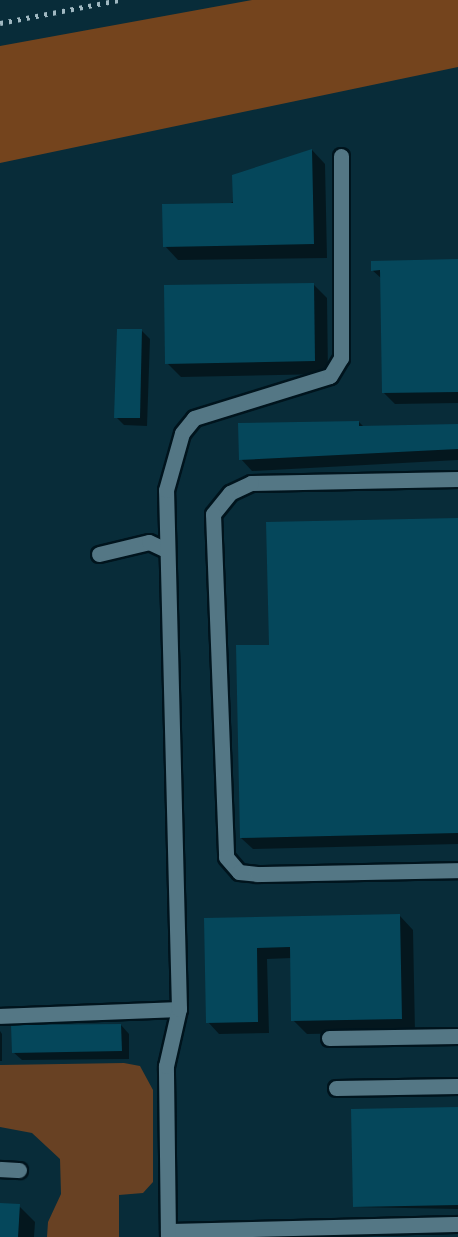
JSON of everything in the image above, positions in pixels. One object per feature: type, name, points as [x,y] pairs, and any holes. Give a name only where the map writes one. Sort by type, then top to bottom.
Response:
[{"type":"lane","points":[[341,156],[341,358],[330,376],[194,417],[182,434],[166,490],[164,549],[179,1009],[166,1066],[168,1234],[458,1224]]},
{"type":"lane","points":[[458,479],[251,483],[230,492],[213,514],[226,857],[239,872],[257,874],[458,870]]},
{"type":"lane","points":[[99,554],[149,542],[164,549]]},
{"type":"lane","points":[[0,1016],[179,1009]]},
{"type":"lane","points":[[329,1038],[458,1036]]},
{"type":"lane","points":[[336,1088],[458,1086]]},
{"type":"lane","points":[[0,1169],[19,1170]]},
{"type":"shaded area","points":[[252,0],[458,0],[458,67],[0,163],[0,46]]},
{"type":"shaded area","points":[[124,1063],[140,1066],[153,1090],[153,1182],[143,1193],[119,1195],[119,1237],[47,1237],[48,1222],[61,1194],[60,1159],[32,1133],[0,1127],[0,1065]]},
{"type":"building","points":[[312,149],[314,244],[163,247],[162,204],[233,203],[232,175]]},
{"type":"building","points":[[458,259],[458,392],[382,393],[380,270],[371,271],[371,261]]},
{"type":"building","points":[[314,283],[315,361],[165,364],[164,285]]},
{"type":"building","points":[[117,329],[142,329],[140,418],[114,418]]},
{"type":"building","points":[[359,421],[359,426],[458,424],[458,449],[239,460],[238,423]]},
{"type":"building","points":[[458,518],[458,833],[240,838],[236,645],[269,645],[266,522]]},
{"type":"building","points":[[400,914],[402,1019],[291,1021],[290,947],[257,948],[258,1022],[206,1023],[204,918]]},
{"type":"building","points":[[121,1024],[122,1051],[12,1053],[11,1025]]},
{"type":"building","points":[[458,1107],[458,1205],[353,1207],[351,1109]]},
{"type":"building","points":[[0,1203],[20,1204],[18,1237],[0,1237]]},
{"type":"railway","points":[[0,23],[119,0]]}]
